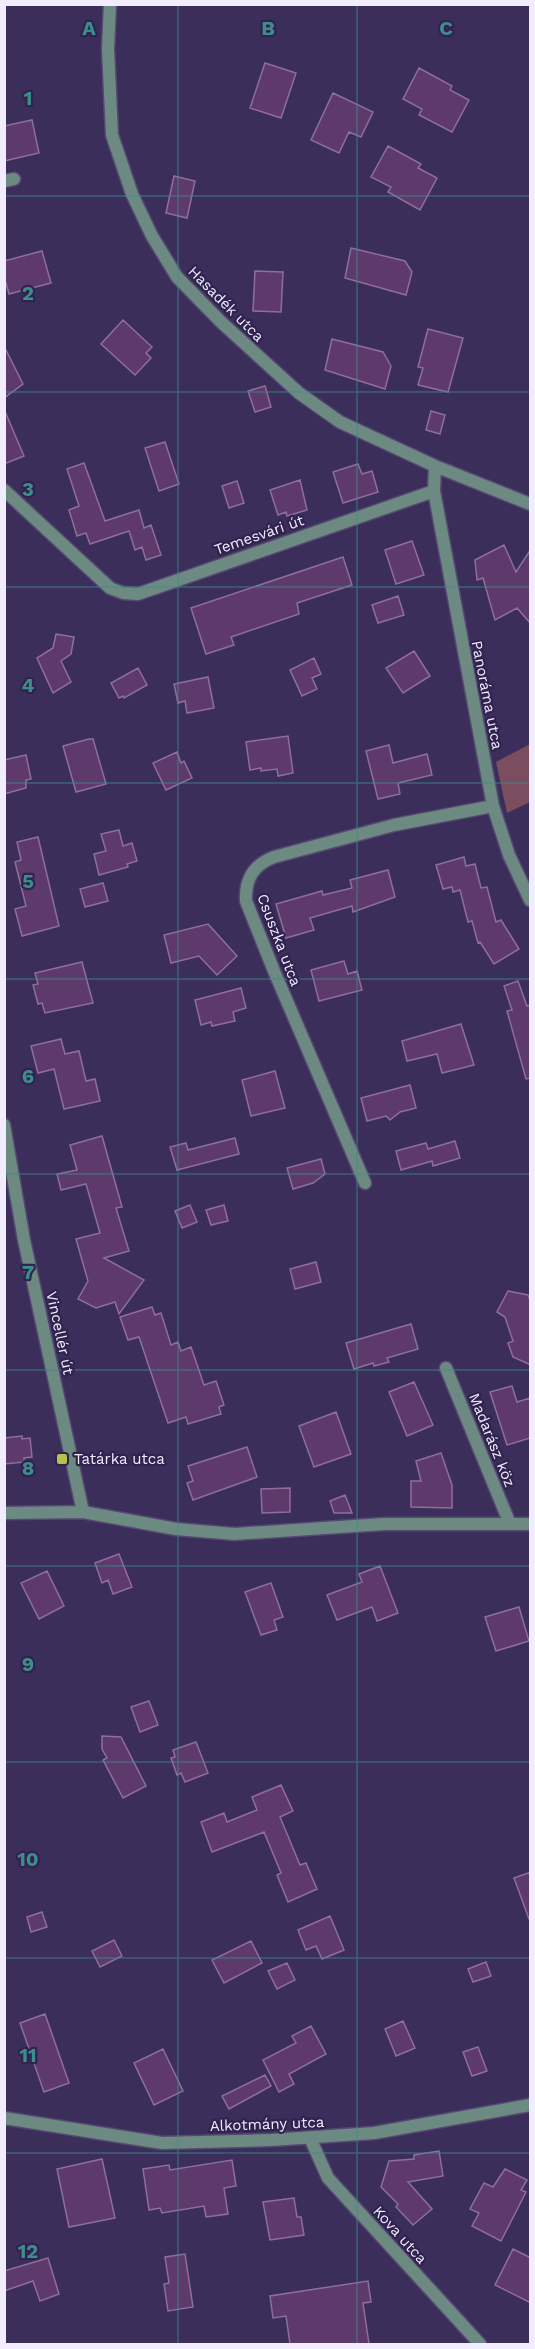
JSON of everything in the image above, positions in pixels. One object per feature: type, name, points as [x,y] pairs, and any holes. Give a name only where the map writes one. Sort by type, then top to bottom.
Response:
[{"type":"street","name":"Hasadék utca","points":[[110,4],[108,49],[112,135],[132,194],[152,236],[177,277],[221,322],[298,393],[340,422],[435,466]]},
{"type":"street","points":[[434,491],[435,466],[531,504]]},
{"type":"street","name":"Temesvári út","points":[[4,490],[110,588],[123,593],[138,594],[434,491]]},
{"type":"street","name":"Panoráma utca","points":[[434,491],[493,806],[509,855],[531,900]]},
{"type":"street","name":"Csuszka utca","points":[[365,1183],[246,902],[245,891],[248,880],[254,869],[273,857],[394,825],[493,806]]},
{"type":"street","name":"Vincellér út","points":[[4,1125],[24,1240],[83,1512]]},
{"type":"street","name":"Madarász köz","points":[[446,1368],[510,1524]]},
{"type":"street","points":[[4,1513],[83,1512],[176,1529],[235,1534],[384,1524],[531,1524]]},
{"type":"street","name":"Alkotmány utca","points":[[4,2118],[162,2143],[310,2138],[374,2133],[531,2105]]},
{"type":"street","name":"Kova utca","points":[[310,2138],[328,2178],[480,2344]]},
{"type":"shaded area","points":[[530,744],[530,802],[507,813],[496,762]]},
{"type":"building","points":[[265,63],[296,73],[281,118],[250,108]]},
{"type":"building","points":[[419,68],[452,86],[450,90],[469,100],[452,132],[419,115],[422,109],[403,99]]},
{"type":"building","points":[[333,93],[373,112],[361,137],[349,132],[339,153],[311,140]]},
{"type":"building","points":[[32,120],[39,153],[4,161],[4,126]]},
{"type":"building","points":[[388,146],[421,164],[418,168],[437,178],[420,210],[388,192],[391,187],[371,177]]},
{"type":"building","points":[[174,176],[195,181],[187,218],[166,213]]},
{"type":"building","points":[[351,248],[405,261],[412,272],[406,295],[345,278]]},
{"type":"building","points":[[42,251],[51,283],[9,294],[4,276],[4,261]]},
{"type":"building","points":[[255,271],[283,272],[281,312],[253,311]]},
{"type":"building","points":[[123,320],[152,347],[146,353],[151,358],[135,375],[101,344]]},
{"type":"building","points":[[428,329],[463,338],[448,392],[418,385],[423,368],[418,367]]},
{"type":"building","points":[[332,339],[383,352],[391,366],[385,389],[325,370]]},
{"type":"building","points":[[4,346],[23,384],[4,398]]},
{"type":"building","points":[[265,386],[271,407],[255,412],[248,391]]},
{"type":"building","points":[[4,409],[24,456],[4,464]]},
{"type":"building","points":[[431,411],[445,415],[440,434],[426,430]]},
{"type":"building","points":[[165,442],[179,484],[159,491],[145,448]]},
{"type":"building","points":[[84,463],[105,521],[139,510],[144,528],[151,525],[161,555],[146,560],[142,547],[135,550],[129,531],[90,544],[86,533],[77,536],[69,510],[79,506],[67,469]]},
{"type":"building","points":[[358,464],[362,474],[372,471],[378,492],[343,503],[333,472]]},
{"type":"building","points":[[300,480],[307,510],[287,516],[286,512],[278,515],[270,490]]},
{"type":"building","points":[[237,481],[244,503],[229,508],[222,486]]},
{"type":"building","points":[[412,541],[424,575],[396,584],[385,550]]},
{"type":"building","points":[[504,545],[516,572],[531,549],[531,624],[517,608],[495,620],[483,578],[477,580],[475,560]]},
{"type":"building","points":[[343,557],[352,585],[297,603],[299,614],[231,637],[234,645],[206,654],[191,608]]},
{"type":"building","points":[[398,596],[404,615],[378,623],[372,605]]},
{"type":"building","points":[[56,634],[74,637],[71,654],[61,661],[71,682],[53,693],[37,658],[53,648]]},
{"type":"building","points":[[414,651],[430,676],[403,693],[386,668]]},
{"type":"building","points":[[314,658],[321,674],[312,678],[317,689],[302,696],[290,670]]},
{"type":"building","points":[[138,668],[147,685],[124,698],[123,696],[119,698],[111,683]]},
{"type":"building","points":[[208,677],[214,708],[187,713],[185,701],[178,703],[174,684]]},
{"type":"building","points":[[288,736],[293,773],[278,776],[277,769],[250,770],[246,742]]},
{"type":"building","points":[[93,739],[106,784],[76,792],[63,746]]},
{"type":"building","points":[[389,745],[393,763],[427,754],[432,775],[398,783],[400,794],[378,799],[366,751]]},
{"type":"building","points":[[177,752],[181,763],[184,761],[192,778],[166,790],[153,763]]},
{"type":"building","points":[[26,755],[31,779],[26,780],[26,788],[4,794],[4,760]]},
{"type":"building","points":[[119,830],[123,846],[132,843],[137,861],[127,864],[128,867],[99,875],[94,854],[106,851],[101,834]]},
{"type":"building","points":[[38,837],[59,926],[22,936],[15,909],[26,906],[15,862],[21,860],[17,842]]},
{"type":"building","points":[[464,857],[466,866],[475,864],[481,888],[487,887],[496,922],[501,920],[519,949],[494,964],[480,942],[478,943],[472,921],[468,922],[460,890],[453,892],[452,887],[443,889],[436,865]]},
{"type":"building","points":[[388,870],[395,897],[353,912],[352,906],[310,918],[314,930],[286,938],[276,904],[322,891],[323,895],[352,888],[350,880]]},
{"type":"building","points":[[103,883],[108,901],[85,907],[80,889]]},
{"type":"building","points":[[208,924],[237,956],[217,975],[199,956],[171,963],[164,935]]},
{"type":"building","points":[[344,961],[348,974],[357,971],[362,990],[319,1001],[311,970]]},
{"type":"building","points":[[82,962],[93,1003],[45,1013],[42,1003],[38,1004],[33,985],[38,984],[35,973]]},
{"type":"building","points":[[518,981],[527,1006],[531,1005],[531,1078],[526,1079],[507,1011],[512,1010],[504,986]]},
{"type":"building","points":[[241,988],[246,1008],[233,1012],[235,1021],[212,1026],[211,1022],[201,1025],[195,1000]]},
{"type":"building","points":[[461,1024],[474,1065],[442,1073],[437,1054],[407,1061],[402,1041]]},
{"type":"building","points":[[61,1039],[65,1054],[79,1051],[86,1081],[95,1079],[100,1101],[64,1109],[54,1069],[38,1073],[31,1046]]},
{"type":"building","points":[[275,1071],[285,1108],[251,1116],[242,1080]]},
{"type":"building","points":[[410,1085],[416,1108],[400,1112],[390,1120],[386,1116],[367,1121],[361,1098]]},
{"type":"building","points":[[102,1136],[122,1207],[116,1208],[129,1251],[104,1258],[144,1280],[119,1314],[115,1302],[96,1308],[78,1299],[88,1281],[76,1239],[100,1233],[86,1184],[61,1190],[57,1174],[77,1170],[70,1145]]},
{"type":"building","points":[[235,1138],[239,1154],[177,1170],[170,1147],[186,1143],[188,1150]]},
{"type":"building","points":[[455,1141],[460,1158],[433,1166],[432,1161],[401,1170],[396,1151],[426,1143],[428,1149]]},
{"type":"building","points":[[321,1159],[325,1174],[313,1183],[293,1189],[287,1168]]},
{"type":"building","points":[[190,1205],[197,1222],[182,1228],[175,1211]]},
{"type":"building","points":[[224,1205],[228,1221],[211,1225],[206,1210]]},
{"type":"building","points":[[316,1262],[321,1282],[295,1289],[290,1269]]},
{"type":"building","points":[[508,1291],[528,1295],[531,1303],[531,1365],[513,1357],[508,1343],[513,1341],[505,1317],[497,1312]]},
{"type":"building","points":[[152,1307],[155,1315],[161,1313],[171,1345],[178,1342],[181,1351],[191,1347],[204,1385],[216,1381],[224,1405],[219,1407],[221,1414],[188,1424],[186,1417],[168,1423],[139,1337],[128,1340],[120,1317]]},
{"type":"building","points":[[411,1324],[418,1349],[387,1358],[389,1362],[374,1366],[373,1363],[354,1369],[346,1343]]},
{"type":"building","points":[[414,1382],[433,1425],[407,1436],[389,1392]]},
{"type":"building","points":[[512,1386],[517,1402],[530,1398],[530,1438],[507,1445],[490,1392]]},
{"type":"building","points":[[336,1412],[351,1454],[314,1467],[299,1426]]},
{"type":"building","points":[[22,1436],[22,1439],[30,1438],[32,1457],[24,1458],[24,1462],[4,1464],[4,1438]]},
{"type":"building","points":[[247,1447],[257,1477],[193,1500],[187,1483],[193,1481],[188,1466]]},
{"type":"building","points":[[441,1453],[452,1485],[452,1508],[411,1507],[411,1481],[421,1481],[416,1461]]},
{"type":"building","points":[[290,1488],[290,1512],[262,1513],[261,1489]]},
{"type":"building","points":[[345,1495],[352,1513],[334,1513],[330,1501]]},
{"type":"building","points":[[119,1554],[132,1587],[113,1594],[108,1580],[102,1583],[95,1563]]},
{"type":"building","points":[[380,1566],[398,1613],[377,1621],[372,1607],[337,1620],[327,1595],[362,1582],[359,1574]]},
{"type":"building","points":[[47,1571],[64,1606],[39,1619],[21,1583]]},
{"type":"building","points":[[271,1583],[283,1617],[274,1620],[277,1630],[261,1635],[245,1592]]},
{"type":"building","points":[[519,1607],[529,1641],[496,1651],[485,1617]]},
{"type":"building","points":[[149,1701],[158,1725],[140,1732],[131,1707]]},
{"type":"building","points":[[102,1736],[121,1737],[146,1786],[123,1798],[103,1760],[107,1758],[102,1749]]},
{"type":"building","points":[[196,1742],[208,1773],[185,1782],[181,1773],[177,1775],[171,1758],[175,1757],[173,1750]]},
{"type":"building","points":[[281,1785],[293,1811],[280,1817],[300,1865],[306,1863],[317,1889],[288,1902],[277,1875],[281,1873],[264,1832],[212,1852],[201,1822],[224,1813],[227,1822],[257,1810],[252,1797]]},
{"type":"building","points":[[531,1872],[531,1919],[529,1919],[514,1878]]},
{"type":"building","points":[[42,1912],[47,1927],[31,1932],[27,1917]]},
{"type":"building","points":[[330,1916],[344,1950],[322,1959],[316,1946],[306,1950],[298,1930]]},
{"type":"building","points":[[114,1940],[122,1956],[100,1967],[92,1951]]},
{"type":"building","points":[[251,1941],[262,1963],[224,1983],[212,1960]]},
{"type":"building","points":[[486,1962],[491,1976],[473,1982],[468,1969]]},
{"type":"building","points":[[287,1963],[295,1980],[277,1989],[268,1971]]},
{"type":"building","points":[[45,2014],[69,2083],[44,2092],[20,2023]]},
{"type":"building","points":[[403,2021],[415,2048],[396,2056],[385,2029]]},
{"type":"building","points":[[311,2026],[326,2054],[289,2074],[294,2084],[279,2092],[263,2060],[296,2043],[292,2036]]},
{"type":"building","points":[[478,2047],[487,2071],[472,2076],[463,2052]]},
{"type":"building","points":[[163,2049],[183,2091],[154,2105],[134,2063]]},
{"type":"building","points":[[265,2075],[271,2086],[229,2109],[222,2096]]},
{"type":"building","points":[[439,2151],[443,2176],[408,2182],[432,2209],[413,2225],[396,2207],[398,2204],[381,2187],[389,2161],[414,2159],[414,2155]]},
{"type":"building","points":[[102,2159],[115,2218],[69,2227],[57,2169]]},
{"type":"building","points":[[232,2160],[236,2186],[224,2188],[228,2214],[206,2217],[204,2206],[162,2213],[160,2208],[149,2210],[143,2169],[169,2165],[170,2170]]},
{"type":"building","points":[[505,2169],[527,2180],[521,2190],[526,2192],[501,2241],[472,2226],[479,2213],[470,2209],[484,2183],[493,2187]]},
{"type":"building","points":[[294,2198],[297,2217],[301,2217],[304,2235],[270,2240],[263,2202]]},
{"type":"building","points":[[513,2249],[531,2258],[531,2303],[495,2285]]},
{"type":"building","points":[[185,2254],[193,2307],[168,2311],[164,2284],[169,2283],[165,2257]]},
{"type":"building","points":[[48,2258],[59,2294],[40,2301],[33,2281],[4,2291],[4,2271]]},
{"type":"building","points":[[368,2281],[371,2302],[363,2303],[369,2344],[290,2344],[286,2316],[273,2318],[270,2296]]},
{"type":"place","name":"Tatárka utca","points":[[62,1459]]}]
